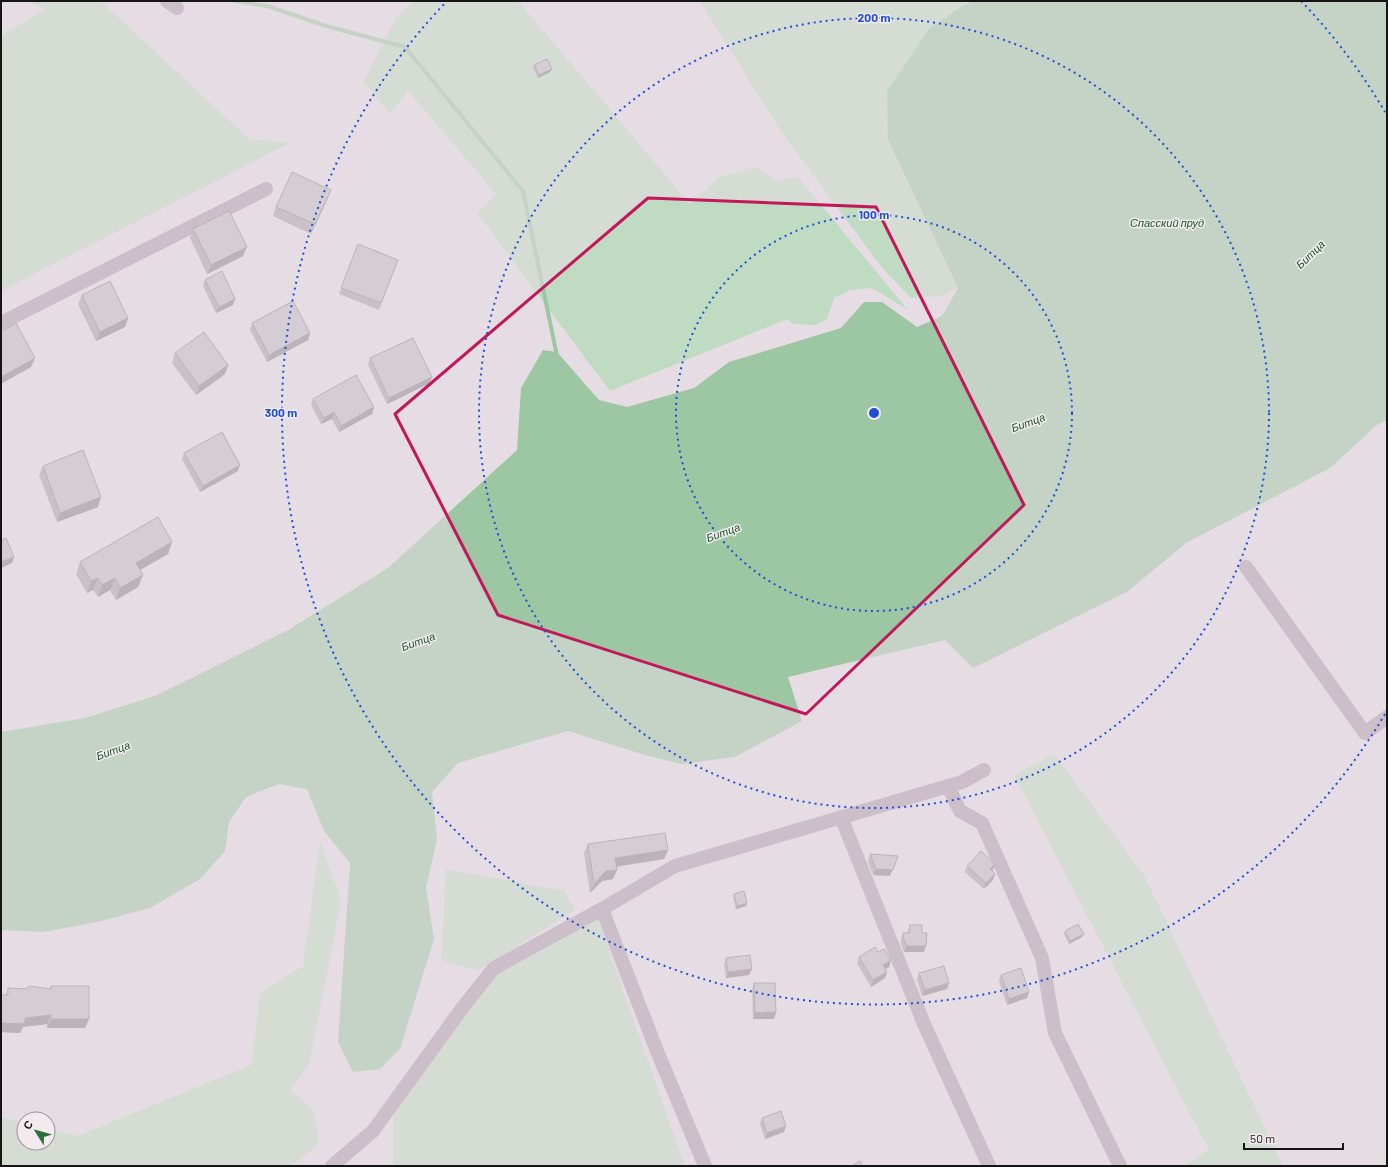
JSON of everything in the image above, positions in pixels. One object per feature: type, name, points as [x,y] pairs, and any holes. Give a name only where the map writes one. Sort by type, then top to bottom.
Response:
[{"type":"street","points":[[1,323],[266,189]]},
{"type":"street","points":[[1246,567],[1366,734],[1387,717]]},
{"type":"street","points":[[332,1166],[373,1131],[463,1007],[494,968],[602,909],[675,866],[962,782],[984,770]]},
{"type":"street","points":[[948,786],[960,811],[982,823],[1042,958],[1055,1033],[1120,1166]]},
{"type":"street","points":[[841,817],[924,1024],[989,1166]]},
{"type":"street","points":[[602,909],[657,1050],[705,1166]]},
{"type":"highlighted area","points":[[648,198],[876,207],[1024,505],[806,714],[498,615],[395,414]]},
{"type":"shaded area","points":[[27,1],[99,1],[249,139],[290,143],[1,291],[1,36],[45,9]]},
{"type":"shaded area","points":[[414,1],[518,1],[690,204],[719,177],[755,167],[777,181],[798,177],[908,310],[872,288],[850,290],[834,298],[827,319],[815,325],[793,324],[787,319],[610,391],[477,213],[496,194],[408,91],[390,114],[364,82],[396,18]]},
{"type":"shaded area","points":[[700,1],[977,1],[964,5],[888,141],[958,288],[941,296],[911,298],[883,269],[780,130]]},
{"type":"shaded area","points":[[1054,754],[1144,875],[1283,1166],[1184,1166],[1209,1150],[1014,775]]},
{"type":"shaded area","points":[[320,841],[341,901],[309,1065],[290,1090],[314,1111],[319,1144],[291,1166],[1,1166],[1,1117],[16,1121],[16,1151],[56,1151],[56,1130],[78,1136],[251,1065],[260,994],[303,966]]},
{"type":"shaded area","points":[[446,869],[564,891],[575,910],[478,971],[441,960]]},
{"type":"shaded area","points":[[594,908],[685,1166],[393,1166],[393,1115],[501,965]]},
{"type":"water","name":"Спасский пруд","points":[[977,1],[1387,1],[1387,420],[1377,425],[1330,468],[1186,543],[1128,591],[973,668],[945,640],[788,677],[802,721],[735,757],[681,764],[645,755],[568,731],[458,763],[432,792],[437,839],[426,888],[434,939],[400,1049],[380,1069],[353,1072],[338,1042],[350,863],[324,831],[307,789],[279,784],[246,797],[229,822],[225,851],[200,879],[150,908],[97,922],[43,932],[1,930],[1,732],[85,718],[155,696],[288,630],[388,568],[517,450],[521,388],[543,350],[557,352],[599,400],[627,407],[694,388],[729,362],[841,328],[864,302],[882,302],[917,327],[942,316],[958,288],[888,140],[887,91],[929,29],[964,5]]},
{"type":"building","points":[[547,59],[552,69],[539,75],[534,65]]},
{"type":"building","points":[[292,172],[331,190],[315,224],[276,207]]},
{"type":"building","points":[[229,211],[247,247],[211,265],[193,229]]},
{"type":"building","points":[[358,244],[398,260],[381,303],[341,288]]},
{"type":"building","points":[[222,271],[235,299],[219,307],[205,280]]},
{"type":"building","points":[[110,281],[128,318],[100,332],[82,295]]},
{"type":"building","points":[[293,301],[310,333],[269,355],[252,323]]},
{"type":"building","points":[[16,323],[35,358],[1,377],[1,332]]},
{"type":"building","points":[[204,332],[228,365],[199,386],[175,353]]},
{"type":"building","points":[[413,338],[432,377],[389,398],[370,358]]},
{"type":"building","points":[[356,375],[374,407],[341,426],[334,412],[324,418],[313,399]]},
{"type":"building","points":[[222,432],[240,465],[203,486],[184,453]]},
{"type":"building","points":[[83,450],[101,497],[60,513],[43,466]]},
{"type":"building","points":[[158,517],[172,542],[136,563],[143,575],[120,588],[115,578],[102,585],[98,578],[91,581],[80,562]]},
{"type":"building","points":[[6,538],[14,557],[1,562],[1,540]]},
{"type":"building","points":[[665,833],[668,850],[615,858],[617,870],[606,871],[594,884],[588,844]]},
{"type":"building","points":[[981,851],[995,864],[990,869],[995,874],[986,883],[967,866]]},
{"type":"building","points":[[870,854],[898,856],[893,870],[876,869]]},
{"type":"building","points":[[744,891],[747,903],[737,906],[734,894]]},
{"type":"building","points":[[1078,924],[1084,934],[1070,941],[1065,931]]},
{"type":"building","points":[[910,925],[922,925],[922,933],[927,933],[926,946],[907,946],[903,933],[909,933]]},
{"type":"building","points":[[875,947],[878,952],[884,949],[891,960],[883,965],[887,972],[873,980],[859,957]]},
{"type":"building","points":[[750,955],[752,969],[728,972],[726,958]]},
{"type":"building","points":[[944,966],[949,983],[925,990],[919,973]]},
{"type":"building","points":[[1021,968],[1029,992],[1009,999],[1001,975]]},
{"type":"building","points":[[754,983],[775,983],[776,1012],[755,1013]]},
{"type":"building","points":[[29,986],[51,989],[51,986],[89,986],[89,1019],[51,1019],[51,1015],[26,1018],[23,1024],[1,1023],[1,995],[8,995],[8,988],[26,989]]},
{"type":"building","points":[[781,1111],[786,1126],[767,1133],[762,1118]]},
{"type":"building","points":[[860,1161],[863,1166],[852,1166]]},
{"type":"waterway","points":[[235,1],[267,6],[326,26],[405,47],[523,191],[557,356]]},
{"type":"water label","name":"Битца","points":[[1310,254]]},
{"type":"water label","name":"Битца","points":[[1028,422]]},
{"type":"water label","name":"Битца","points":[[723,532]]},
{"type":"water label","name":"Битца","points":[[418,641]]},
{"type":"water label","name":"Битца","points":[[113,750]]}]
